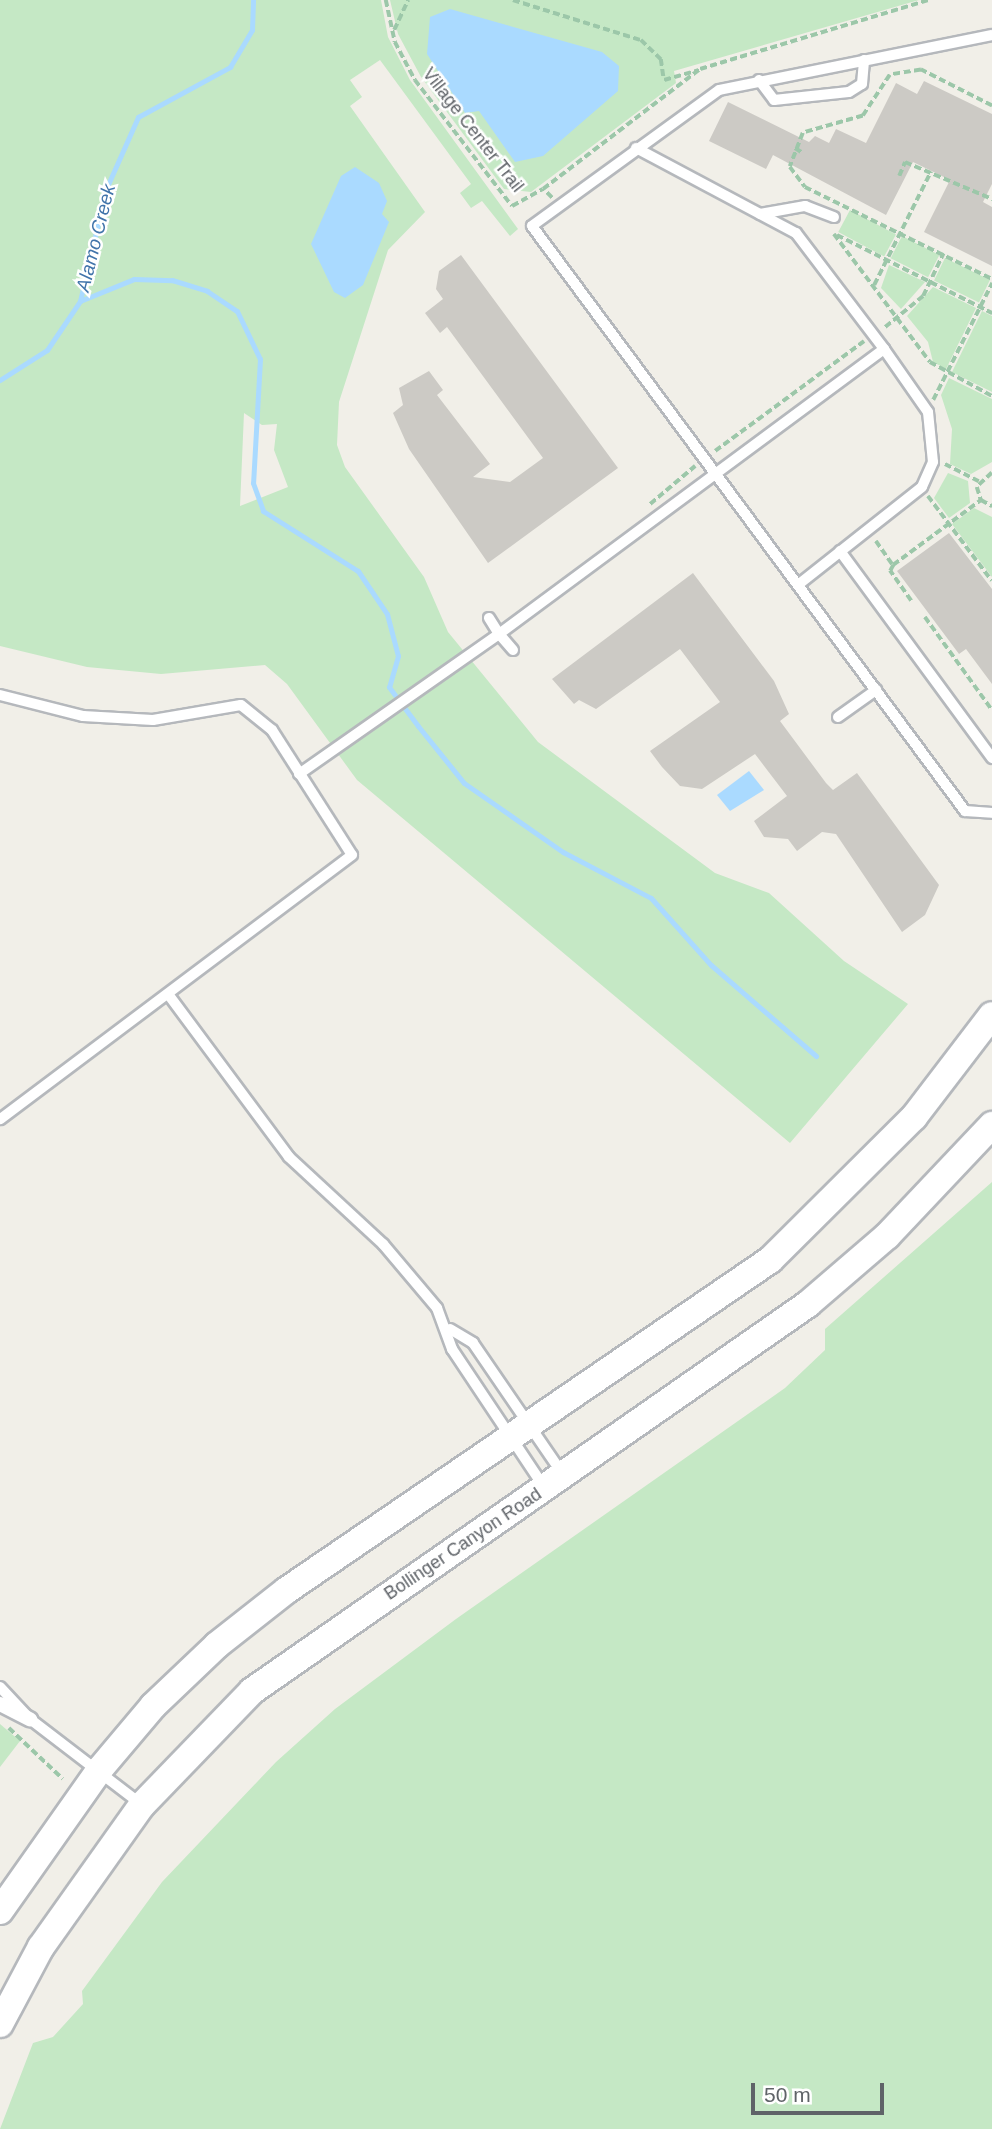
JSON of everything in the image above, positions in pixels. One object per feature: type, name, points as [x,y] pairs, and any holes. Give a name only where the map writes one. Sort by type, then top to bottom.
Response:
[{"type":"main road","points":[[0,1911],[100,1769],[153,1706],[227,1637],[361,1538],[522,1434],[769,1260],[914,1117],[992,1015]]},
{"type":"main road","name":"Bollinger Canyon Road","points":[[0,2024],[41,1947],[142,1805],[252,1691],[808,1304],[887,1236],[992,1125]]},
{"type":"street","points":[[0,1704],[30,1719]]},
{"type":"lane","points":[[992,35],[719,90],[532,226],[965,811],[992,813]]},
{"type":"lane","points":[[760,80],[774,100],[849,92],[862,84],[864,60]]},
{"type":"lane","points":[[636,148],[796,233],[927,410],[936,439],[933,458],[922,487],[798,585]]},
{"type":"lane","points":[[760,214],[805,206],[834,217]]},
{"type":"lane","points":[[299,774],[499,634],[884,349]]},
{"type":"lane","points":[[840,551],[992,758]]},
{"type":"lane","points":[[489,618],[513,650]]},
{"type":"lane","points":[[838,717],[876,690]]},
{"type":"lane","points":[[0,695],[83,716],[153,720],[241,705],[272,730],[352,855],[0,1118]]},
{"type":"lane","points":[[168,993],[289,1157],[383,1244],[450,1329],[473,1343],[522,1434],[555,1482]]},
{"type":"lane","points":[[450,1329],[452,1349],[522,1434],[555,1482]]},
{"type":"lane","points":[[0,1686],[30,1719],[100,1769],[142,1805]]},
{"type":"path","name":"Village Center Trail","points":[[386,0],[393,32],[415,80],[512,206],[543,189]]},
{"type":"path","points":[[393,32],[408,0]]},
{"type":"path","points":[[513,0],[641,40],[661,59],[664,80],[700,69]]},
{"type":"path","points":[[927,410],[992,281],[943,254],[805,187],[790,167],[794,148],[807,130],[863,116],[884,81],[905,71],[921,70],[992,106]]},
{"type":"path","points":[[794,148],[803,153]]},
{"type":"path","points":[[899,176],[905,162],[992,200]]},
{"type":"path","points":[[874,285],[930,173]]},
{"type":"path","points":[[992,313],[834,234],[899,314],[930,362],[947,374],[992,396]]},
{"type":"path","points":[[644,512],[661,490],[899,314],[929,281],[943,254]]},
{"type":"path","points":[[933,458],[979,481]]},
{"type":"path","points":[[979,481],[992,473]]},
{"type":"path","points":[[979,481],[981,500]]},
{"type":"path","points":[[922,487],[992,581]]},
{"type":"path","points":[[981,500],[992,506]]},
{"type":"path","points":[[911,601],[890,571],[893,565],[981,500]]},
{"type":"path","points":[[868,530],[893,565]]},
{"type":"path","points":[[925,617],[992,710]]},
{"type":"path","points":[[0,1719],[63,1779]]},
{"type":"green space","points":[[0,0],[381,0],[388,37],[410,80],[518,229],[510,236],[482,201],[471,208],[460,193],[471,184],[380,60],[350,80],[362,97],[350,106],[425,212],[388,250],[339,402],[337,445],[345,467],[424,577],[448,632],[538,742],[715,873],[769,893],[844,961],[908,1004],[790,1143],[357,780],[287,684],[265,665],[161,674],[87,667],[0,646]],"holes":[[[244,413],[262,425],[277,424],[274,450],[288,487],[240,506]]]},
{"type":"green space","points":[[390,0],[919,0],[674,71],[676,83],[531,192],[504,189],[421,77],[398,34]]},
{"type":"green space","points":[[850,210],[896,234],[884,256],[838,232]]},
{"type":"green space","points":[[902,236],[939,255],[928,277],[891,258]]},
{"type":"green space","points":[[945,258],[990,280],[979,302],[934,280]]},
{"type":"green space","points":[[889,265],[925,282],[901,309],[881,288]]},
{"type":"green space","points":[[933,287],[976,308],[946,369],[933,362],[928,342],[907,316]]},
{"type":"green space","points":[[982,311],[992,316],[992,392],[952,372]]},
{"type":"green space","points":[[949,378],[992,399],[992,462],[971,474],[950,464],[952,429],[941,395]]},
{"type":"green space","points":[[948,473],[968,481],[970,503],[949,518],[934,498]]},
{"type":"green space","points":[[974,508],[992,517],[992,577],[952,524]]},
{"type":"green space","points":[[992,1182],[992,2129],[0,2129],[33,2043],[53,2037],[83,2004],[82,1991],[162,1882],[276,1762],[335,1709],[456,1619],[785,1388],[825,1350],[825,1329]]},
{"type":"green space","points":[[0,1724],[20,1741],[0,1767]]},
{"type":"water","points":[[450,9],[602,52],[619,66],[618,91],[543,156],[515,162],[479,111],[465,113],[427,54],[430,17]]},
{"type":"water","points":[[355,167],[379,183],[387,201],[382,214],[389,222],[363,285],[345,298],[334,292],[311,244],[341,176]]},
{"type":"water","points":[[749,771],[764,790],[730,811],[717,795]]},
{"type":"building","points":[[924,81],[992,114],[992,184],[983,202],[992,207],[992,266],[924,232],[950,180],[913,162],[886,215],[773,155],[766,169],[709,141],[728,102],[809,142],[815,136],[829,143],[836,129],[866,143],[896,83],[917,94]]},
{"type":"building","points":[[461,255],[618,468],[488,563],[409,449],[393,413],[403,405],[399,388],[429,371],[443,390],[437,395],[490,464],[473,477],[510,482],[543,458],[447,327],[440,333],[425,313],[443,299],[436,289],[439,271]]},
{"type":"building","points":[[949,533],[992,589],[992,684],[966,649],[959,654],[897,571]]},
{"type":"building","points":[[693,573],[774,681],[789,714],[780,721],[826,783],[833,790],[857,773],[939,885],[925,915],[902,932],[836,834],[822,832],[797,851],[788,839],[764,837],[754,821],[787,796],[755,754],[702,789],[680,786],[662,767],[650,751],[720,702],[680,649],[596,709],[579,700],[574,704],[552,679]]},
{"type":"waterway","name":"Alamo Creek","points":[[0,380],[47,350],[80,301],[106,189],[138,117],[230,67],[252,30],[253,0]]},
{"type":"waterway","points":[[80,301],[134,279],[172,280],[207,291],[237,311],[260,359],[253,483],[263,511],[358,571],[387,614],[398,656],[389,687],[418,726],[464,783],[563,852],[651,898],[711,965],[816,1056]]}]
